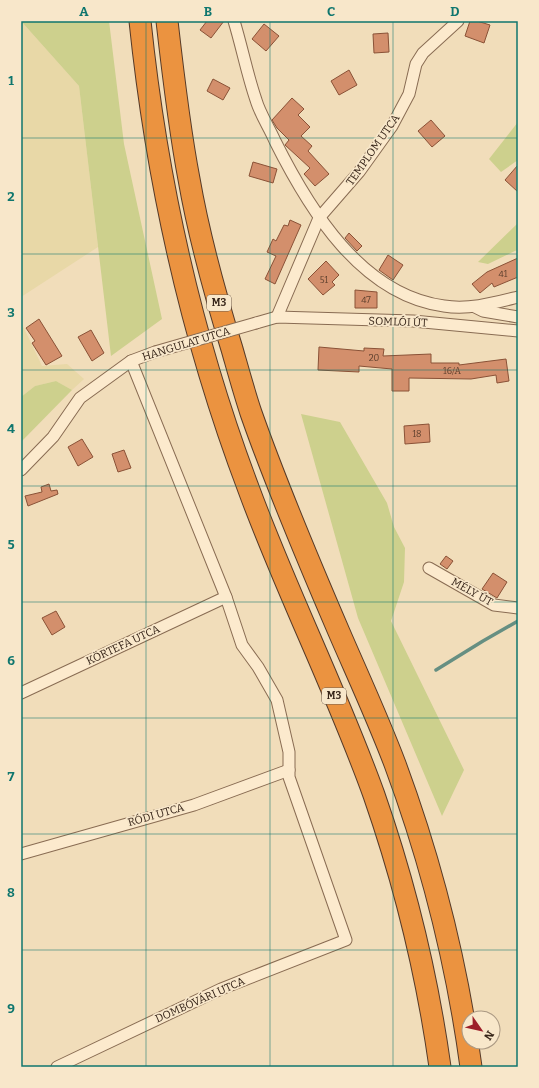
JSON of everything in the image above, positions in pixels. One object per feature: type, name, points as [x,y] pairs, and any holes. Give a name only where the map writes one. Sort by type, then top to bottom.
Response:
[{"type":"highway","name":"M3","points":[[140,21],[148,98],[162,183],[197,335],[221,412],[249,492],[349,731],[373,794],[394,856],[411,914],[425,977],[440,1067]]},
{"type":"highway","name":"M3","points":[[168,21],[176,99],[189,181],[203,246],[225,327],[250,411],[314,573],[395,764],[426,858],[446,934],[463,1013],[471,1067]]},
{"type":"street","points":[[234,21],[256,101],[285,160],[319,218]]},
{"type":"street","name":"TEMPLOM UTCA","points":[[277,317],[319,218],[359,172],[392,126],[409,94],[416,64],[423,53],[458,21]]},
{"type":"street","name":"SOMLÓI ÚT","points":[[319,218],[354,259],[387,284],[416,300],[444,306],[475,307],[518,296]]},
{"type":"street","name":"SOMLÓI ÚT","points":[[475,307],[484,311],[518,317]]},
{"type":"street","name":"SOMLÓI ÚT","points":[[277,317],[413,321],[518,331]]},
{"type":"street","name":"HANGULAT UTCA","points":[[21,470],[53,437],[80,398],[131,361],[155,352],[277,317]]},
{"type":"street","points":[[131,361],[226,597],[242,645],[258,667],[277,700],[289,752],[289,770]]},
{"type":"street","name":"MÉLY ÚT","points":[[429,568],[494,605],[518,608]]},
{"type":"street","name":"KÖRTEFA UTCA","points":[[21,692],[226,597]]},
{"type":"street","name":"RÓDI UTCA","points":[[21,854],[194,804],[289,770]]},
{"type":"street","name":"DOMBÓVÁRI UTCA","points":[[57,1067],[221,989],[346,940],[289,776],[289,770]]},
{"type":"shaded area","points":[[21,21],[79,86],[98,247],[21,297]]},
{"type":"shaded area","points":[[21,322],[42,366],[67,364],[84,379],[72,390],[56,381],[35,386],[21,397]]},
{"type":"green space","points":[[21,21],[109,21],[124,144],[162,319],[111,356],[79,86]]},
{"type":"green space","points":[[518,122],[518,160],[501,172],[489,159]]},
{"type":"green space","points":[[518,223],[518,251],[517,250],[488,264],[478,262]]},
{"type":"green space","points":[[56,381],[72,390],[21,442],[21,397],[35,386]]},
{"type":"green space","points":[[301,414],[340,422],[387,503],[394,527],[405,548],[404,582],[391,621],[464,770],[442,816],[358,618]]},
{"type":"building","points":[[207,21],[224,21],[211,38],[200,30]]},
{"type":"building","points":[[470,21],[477,21],[490,25],[484,43],[465,36]]},
{"type":"building","points":[[264,24],[279,36],[266,51],[252,39]]},
{"type":"building","points":[[388,33],[389,52],[374,53],[373,34]]},
{"type":"building","points":[[349,70],[357,85],[339,95],[331,81]]},
{"type":"building","points":[[213,79],[230,88],[223,100],[207,91]]},
{"type":"building","points":[[292,98],[304,109],[298,115],[310,127],[301,136],[312,146],[308,151],[329,174],[315,186],[304,174],[310,168],[285,145],[289,140],[277,128],[272,120]]},
{"type":"building","points":[[431,120],[445,136],[432,147],[418,131]]},
{"type":"building","points":[[253,162],[277,169],[273,183],[249,176]]},
{"type":"building","points":[[518,165],[518,192],[505,180]]},
{"type":"building","points":[[290,220],[301,225],[275,284],[265,279],[276,256],[267,252],[273,239],[276,241],[284,225],[288,226]]},
{"type":"building","points":[[349,233],[362,246],[357,251],[345,238]]},
{"type":"building","points":[[388,255],[403,265],[393,280],[379,270]]},
{"type":"building","points":[[518,258],[518,277],[494,287],[492,283],[480,293],[472,284],[487,272]]},
{"type":"building","points":[[326,261],[339,275],[332,282],[335,285],[323,295],[308,279]]},
{"type":"building","points":[[355,290],[377,292],[377,308],[355,308]]},
{"type":"building","points":[[39,319],[62,356],[46,365],[32,343],[35,341],[26,328]]},
{"type":"building","points":[[91,330],[104,353],[92,361],[78,337]]},
{"type":"building","points":[[319,347],[364,351],[364,348],[384,349],[383,356],[431,354],[431,363],[459,363],[459,365],[506,359],[509,381],[497,383],[496,375],[471,379],[409,378],[409,391],[392,391],[392,369],[359,366],[359,372],[318,370]]},
{"type":"building","points":[[429,424],[430,442],[405,444],[404,426]]},
{"type":"building","points":[[82,439],[93,457],[78,466],[68,447]]},
{"type":"building","points":[[124,450],[131,468],[118,472],[112,454]]},
{"type":"building","points":[[49,484],[51,491],[57,490],[58,494],[28,506],[25,496],[42,492],[41,487]]},
{"type":"building","points":[[446,556],[453,561],[447,569],[440,564]]},
{"type":"building","points":[[493,573],[507,582],[497,598],[482,589]]},
{"type":"building","points":[[56,611],[65,627],[52,635],[42,618]]},
{"type":"waterway","points":[[436,670],[518,621]]}]
